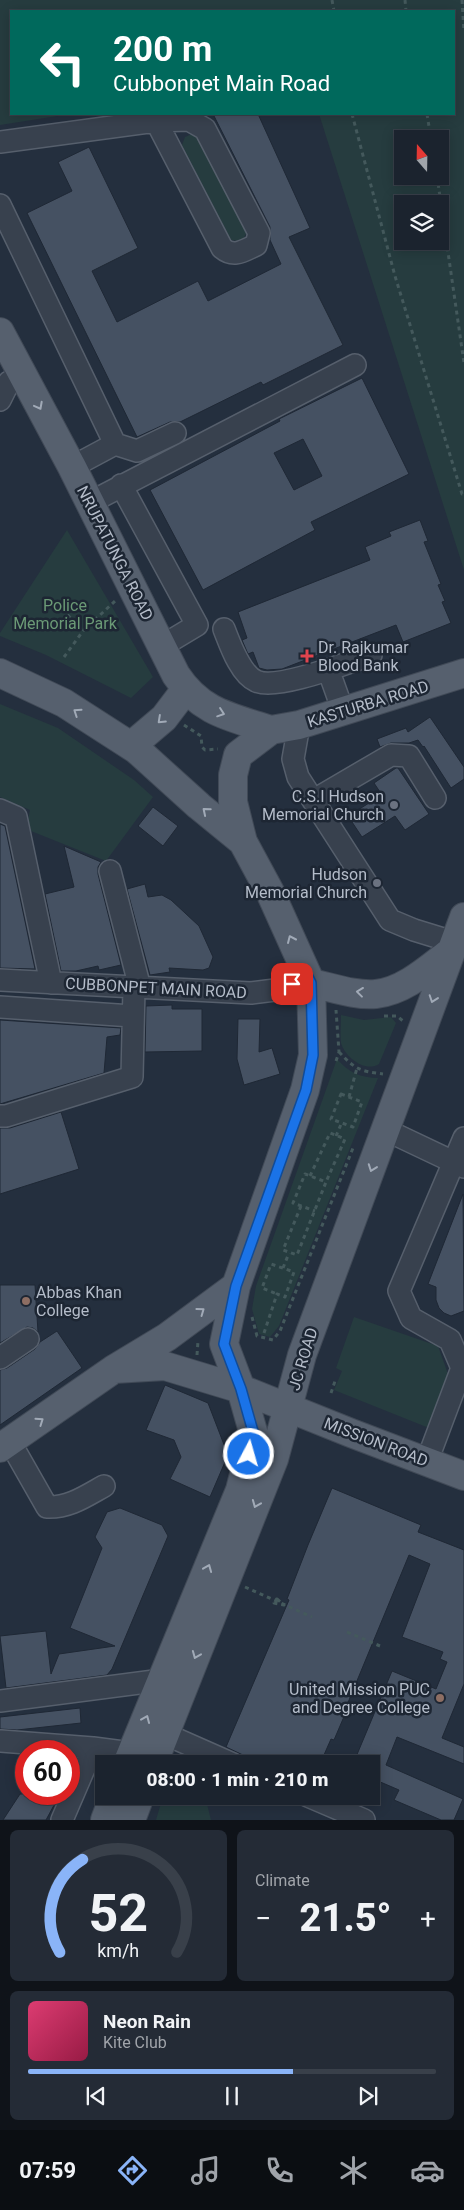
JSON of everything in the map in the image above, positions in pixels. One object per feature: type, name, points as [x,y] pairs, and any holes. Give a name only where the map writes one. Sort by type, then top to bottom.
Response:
[{"type":"main road","name":"NRUPATUNGA ROAD","points":[[0,332],[186,689],[214,711],[271,730]]},
{"type":"main road","points":[[0,673],[64,703],[131,746],[243,842]]},
{"type":"main road","points":[[452,677],[464,696]]},
{"type":"main road","name":"KASTURBA ROAD","points":[[271,730],[299,724],[452,677]]},
{"type":"main road","points":[[131,746],[164,718],[186,689]]},
{"type":"main road","points":[[139,1755],[162,1680],[240,1490],[254,1435],[241,1389],[224,1344],[236,1286],[306,1090],[313,1055],[309,978],[270,892],[243,842],[233,802],[235,762],[238,755],[271,730]]},
{"type":"main road","name":"JC ROAD","points":[[142,1755],[165,1734],[274,1459],[302,1355],[464,917]]},
{"type":"main road","points":[[309,978],[375,994],[392,990],[417,977],[451,948]]},
{"type":"main road","points":[[5,1445],[114,1369],[166,1338],[236,1286]]},
{"type":"main road","name":"MISSION ROAD","points":[[114,1369],[164,1366],[241,1389],[464,1476]]},
{"type":"main road","points":[[105,1820],[111,1805]]},
{"type":"main road","points":[[131,1820],[137,1805]]},
{"type":"street","points":[[0,142],[156,121],[189,120],[205,129],[259,234],[256,244],[239,254],[229,253],[222,248],[156,121]]},
{"type":"street","points":[[0,205],[115,444],[137,451],[175,433]]},
{"type":"street","points":[[89,503],[355,365]]},
{"type":"street","points":[[0,400],[9,382],[23,376]]},
{"type":"street","points":[[72,468],[115,444]]},
{"type":"street","points":[[121,485],[197,625],[162,646]]},
{"type":"street","points":[[224,629],[242,668],[256,681],[271,683],[309,676],[371,655]]},
{"type":"street","points":[[328,669],[343,711]]},
{"type":"street","points":[[299,724],[293,759],[298,777],[390,920],[451,948]]},
{"type":"street","points":[[314,800],[391,755],[409,756],[436,798]]},
{"type":"street","points":[[0,810],[16,817],[51,983]]},
{"type":"street","points":[[0,1116],[6,1116],[132,1077],[132,1016],[137,988],[110,871]]},
{"type":"street","name":"CUBBONPET MAIN ROAD","points":[[0,980],[251,993],[283,989],[309,978]]},
{"type":"street","points":[[0,1007],[132,1016]]},
{"type":"street","points":[[386,1130],[459,1165]]},
{"type":"street","points":[[427,1462],[462,1368],[450,1340],[411,1318],[399,1291],[437,1201],[459,1165],[464,1138]]},
{"type":"street","points":[[0,1358],[28,1339]]},
{"type":"street","points":[[5,1445],[48,1507],[56,1508],[73,1503],[104,1486]]},
{"type":"street","points":[[0,1702],[162,1680]]},
{"type":"street","points":[[165,1734],[213,1755]]},
{"type":"street","points":[[2,1741],[93,1748],[119,1755]]},
{"type":"street","points":[[62,1820],[93,1748]]},
{"type":"street","points":[[327,1805],[357,1819]]},
{"type":"path","points":[[462,0],[464,32]]},
{"type":"path","points":[[352,115],[395,276],[462,494],[464,494]]},
{"type":"path","points":[[427,115],[430,130]]},
{"type":"path","points":[[437,185],[464,363]]},
{"type":"path","points":[[64,657],[83,632],[115,601]]},
{"type":"path","points":[[62,609],[83,632]]},
{"type":"path","points":[[180,724],[201,736],[202,747],[206,750],[220,749]]},
{"type":"path","points":[[335,1062],[339,1052],[336,1012],[338,1006]]},
{"type":"path","points":[[381,1016],[397,1016],[403,1022],[400,1030]]},
{"type":"path","points":[[339,1052],[351,1065],[366,1072],[383,1074]]},
{"type":"path","points":[[379,1084],[386,1066]]},
{"type":"path","points":[[348,1097],[357,1068]]},
{"type":"path","points":[[340,1094],[362,1102],[353,1127],[342,1122],[331,1119],[340,1094]]},
{"type":"path","points":[[336,1136],[342,1122]]},
{"type":"path","points":[[301,1206],[282,1250],[297,1255],[344,1139],[330,1133],[310,1176]]},
{"type":"path","points":[[250,1309],[257,1336],[273,1340],[280,1332],[357,1139]]},
{"type":"path","points":[[315,1211],[293,1203],[305,1174],[326,1182]]},
{"type":"path","points":[[283,1268],[289,1253]]},
{"type":"path","points":[[271,1264],[283,1268],[294,1272],[285,1297],[262,1288],[271,1264]]},
{"type":"path","points":[[264,1333],[277,1294]]},
{"type":"path","points":[[330,1393],[335,1381]]},
{"type":"path","points":[[240,1585],[312,1617]]},
{"type":"path","points":[[347,1632],[380,1646]]},
{"type":"green space","points":[[0,0],[464,0],[464,570],[319,115],[455,115],[455,10],[10,10],[10,115],[64,115],[0,125]]},
{"type":"green space","points":[[192,134],[199,137],[247,232],[242,241],[231,240],[182,145],[185,137]]},
{"type":"green space","name":"Police Memorial Park","points":[[67,530],[153,677],[131,698],[46,655],[0,636],[0,633]]},
{"type":"green space","points":[[0,704],[58,728],[134,780],[153,797],[106,861],[26,829],[30,810],[0,797]]},
{"type":"green space","points":[[341,1015],[364,1020],[391,1017],[396,1023],[379,1064],[374,1066],[362,1065],[351,1058],[343,1048],[341,1043]]},
{"type":"green space","points":[[337,1059],[355,1073],[366,1077],[378,1078],[279,1326],[270,1337],[259,1334],[252,1309],[256,1286]]},
{"type":"green space","points":[[354,1317],[438,1346],[448,1374],[429,1428],[334,1390],[342,1371],[336,1368]]},
{"type":"green space","points":[[160,1805],[207,1805],[211,1820],[156,1820]]},
{"type":"building","points":[[214,115],[258,115],[310,228],[289,237],[343,345],[263,385],[261,382],[180,422],[170,422],[137,437],[27,213],[72,191],[58,162],[89,147],[138,248],[92,271],[117,322],[198,281],[208,301],[281,264],[270,240],[270,227]]},
{"type":"building","points":[[362,378],[409,474],[311,522],[315,530],[203,590],[150,490],[280,421],[279,419]],"holes":[[[303,439],[322,476],[294,490],[274,453]]]},
{"type":"building","points":[[420,520],[428,541],[424,542],[441,584],[438,585],[445,601],[442,602],[451,623],[403,642],[396,625],[282,669],[267,670],[259,668],[253,652],[248,654],[242,640],[247,638],[238,612],[370,560],[365,547],[391,536],[389,532]]},
{"type":"building","points":[[430,717],[464,767],[464,779],[451,788],[424,746],[418,740],[409,743],[391,743],[380,747],[377,739],[406,728],[408,732]]},
{"type":"building","name":"C.S.I Hudson Memorial Church","points":[[398,768],[429,814],[405,830],[395,816],[362,837],[348,816],[382,795],[374,783]]},
{"type":"building","points":[[153,807],[178,826],[163,846],[138,826]]},
{"type":"building","points":[[0,824],[5,826],[35,969],[0,968]]},
{"type":"building","points":[[64,846],[101,862],[98,867],[98,874],[121,965],[99,970],[98,966],[76,971],[61,971],[45,894],[74,887]]},
{"type":"building","points":[[145,884],[148,897],[162,895],[171,900],[199,926],[213,957],[209,968],[203,970],[169,968],[170,972],[150,975],[127,889]]},
{"type":"building","points":[[172,1005],[172,1009],[202,1009],[202,1051],[145,1052],[146,1006]]},
{"type":"building","points":[[238,1019],[260,1019],[259,1052],[272,1048],[280,1074],[244,1085],[237,1059]]},
{"type":"building","points":[[0,1020],[121,1028],[120,1035],[107,1037],[104,1073],[0,1104]]},
{"type":"building","points":[[61,1112],[79,1169],[0,1194],[0,1128],[10,1128]]},
{"type":"building","points":[[463,1194],[464,1311],[451,1316],[439,1308],[436,1300],[436,1287],[428,1284]]},
{"type":"building","points":[[0,1285],[35,1285],[38,1332],[33,1328],[27,1327],[0,1343]]},
{"type":"building","points":[[57,1331],[82,1368],[0,1425],[0,1370],[7,1368],[35,1349],[40,1342]]},
{"type":"building","points":[[165,1385],[208,1403],[228,1455],[210,1497],[170,1479],[181,1457],[174,1440],[146,1430]]},
{"type":"building","points":[[332,1488],[421,1525],[418,1532],[464,1550],[464,1684],[442,1738],[464,1747],[464,1764],[397,1737],[386,1765],[463,1799],[454,1820],[441,1820],[394,1800],[399,1790],[380,1782],[380,1755],[357,1755],[392,1671],[436,1689],[447,1662],[440,1659],[443,1652],[402,1637],[430,1564],[409,1555],[347,1705],[349,1705],[334,1740],[331,1739],[324,1755],[243,1755],[226,1747],[289,1600],[287,1599]]},
{"type":"building","points":[[120,1508],[162,1525],[168,1536],[112,1669],[107,1675],[6,1688],[0,1636],[46,1631],[51,1674],[59,1654],[115,1646],[70,1628],[102,1548],[95,1537],[107,1512]]},
{"type":"building","points":[[80,1708],[81,1723],[17,1730],[0,1729],[0,1717]]},
{"type":"building","points":[[15,1802],[15,1805],[54,1805],[46,1820],[3,1820]]},
{"type":"place","name":"Dr. Rajkumar Blood Bank","points":[[307,656]]},
{"type":"place","name":"C.S.I Hudson Memorial Church","points":[[394,805]]},
{"type":"place","name":"Hudson Memorial Church","points":[[377,883]]},
{"type":"place","name":"Abbas Khan College","points":[[26,1301]]},
{"type":"place","name":"United Mission PUC and Degree College","points":[[440,1698]]},
{"type":"route","points":[[249,1454],[254,1435],[241,1389],[224,1344],[236,1286],[306,1090],[313,1055],[311,983],[306,973],[292,984]]}]
